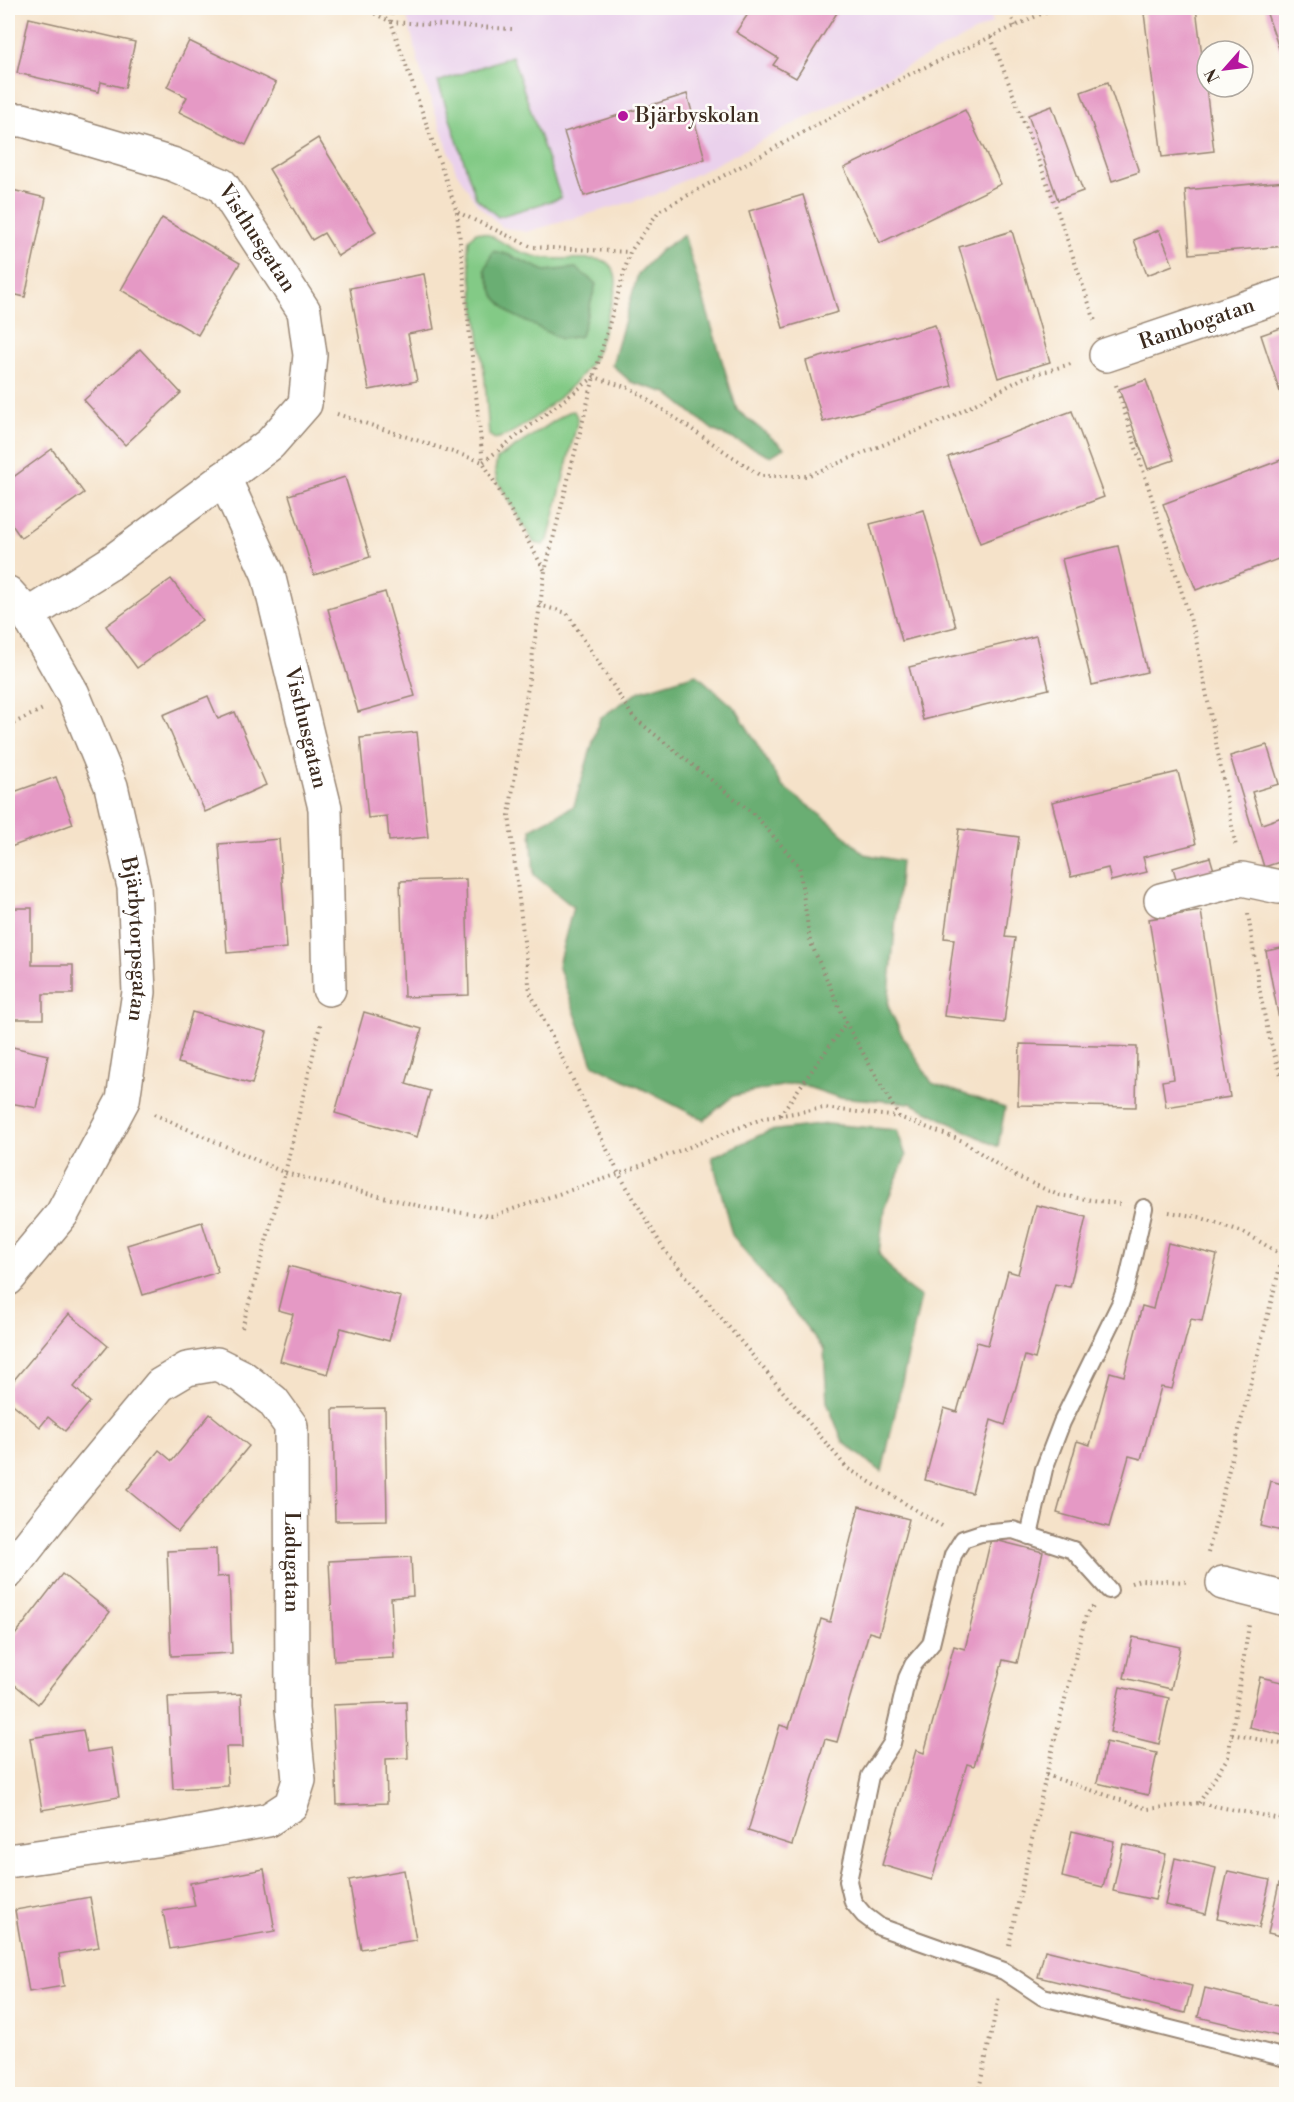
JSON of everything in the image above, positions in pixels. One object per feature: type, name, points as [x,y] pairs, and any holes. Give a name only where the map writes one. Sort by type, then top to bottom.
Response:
[{"type":"street","name":"Visthusgatan","points":[[8,120],[23,120],[172,164],[222,185],[304,311],[310,355],[305,404]]},
{"type":"street","name":"Rambogatan","points":[[1106,355],[1287,294]]},
{"type":"street","points":[[18,604],[109,564],[270,444],[305,404]]},
{"type":"street","name":"Visthusgatan","points":[[224,478],[268,574],[325,808],[329,989]]},
{"type":"street","name":"Bjärbytorpsgatan","points":[[8,1279],[62,1214],[123,1100],[138,992],[134,887],[111,786],[73,694],[18,604]]},
{"type":"street","points":[[1161,900],[1242,879],[1279,886],[1287,885]]},
{"type":"street","name":"Ladugatan","points":[[8,1572],[160,1385],[187,1370],[217,1364],[241,1376],[273,1401],[291,1426],[292,1709],[299,1780],[291,1805],[268,1820],[169,1838],[8,1861]]},
{"type":"street","points":[[1212,1582],[1287,1599]]},
{"type":"lane","points":[[1029,1536],[1044,1469],[1062,1422],[1120,1304],[1127,1284],[1144,1208]]},
{"type":"lane","points":[[1109,1590],[1073,1550],[1013,1530],[981,1533],[963,1539],[953,1555],[931,1644],[913,1665],[907,1678],[892,1743],[870,1776],[848,1881],[853,1902],[864,1915],[880,1927],[1004,1971],[1043,1997],[1287,2058]]},
{"type":"path","points":[[364,8],[391,22],[512,29]]},
{"type":"path","points":[[392,8],[391,22],[457,212],[483,462],[545,571]]},
{"type":"path","points":[[1008,8],[1015,26]]},
{"type":"path","points":[[963,1539],[847,1468],[665,1251],[619,1174],[530,992],[509,815],[545,571],[594,377],[630,252],[659,211],[910,75],[1054,8]]},
{"type":"path","points":[[991,37],[1054,201],[1146,475],[1195,634],[1242,879],[1261,995],[1277,1065],[1287,1087]]},
{"type":"path","points":[[457,212],[532,247],[630,252]]},
{"type":"path","points":[[594,377],[632,389],[761,476],[807,476],[951,417],[1023,378],[1106,355]]},
{"type":"path","points":[[483,462],[594,377]]},
{"type":"path","points":[[305,404],[483,462]]},
{"type":"path","points":[[539,605],[567,613],[633,717],[756,816],[799,866],[810,941],[846,1023],[899,1117]]},
{"type":"path","points":[[242,1328],[285,1173],[329,989]]},
{"type":"path","points":[[779,1115],[846,1023]]},
{"type":"path","points":[[123,1100],[285,1173],[436,1210],[492,1215],[619,1174],[764,1118],[824,1108],[899,1117],[963,1141],[1011,1174],[1058,1195],[1199,1217],[1243,1232],[1285,1257]]},
{"type":"path","points":[[978,2094],[1046,1775],[1086,1615],[1109,1590],[1140,1581],[1212,1582],[1287,1243]]},
{"type":"path","points":[[1199,1803],[1228,1757],[1255,1591]]},
{"type":"path","points":[[1232,1734],[1287,1744]]},
{"type":"path","points":[[1046,1775],[1148,1809],[1199,1803],[1287,1820]]},
{"type":"shaded area","name":"Bjärbyskolan","points":[[405,8],[990,8],[992,23],[655,195],[526,232],[502,227],[477,204],[456,171],[421,72]]},
{"type":"green space","points":[[512,56],[561,198],[498,217],[476,198],[438,82]]},
{"type":"green space","points":[[476,232],[492,236],[516,250],[538,257],[604,261],[613,269],[616,279],[614,296],[600,343],[588,366],[565,392],[536,416],[521,427],[495,439],[489,435],[485,380],[468,250],[469,240]]},
{"type":"green space","points":[[684,235],[737,410],[784,448],[771,456],[713,430],[667,393],[631,382],[612,365],[638,274],[661,250]]},
{"type":"green space","points":[[493,251],[509,255],[545,271],[576,268],[596,284],[581,336],[561,339],[511,314],[495,297],[485,270]]},
{"type":"green space","points":[[574,411],[578,419],[548,540],[543,545],[534,543],[497,480],[495,471],[497,459],[568,412]]},
{"type":"green space","points":[[696,674],[736,709],[782,786],[831,823],[864,854],[901,861],[888,1006],[902,1035],[932,1083],[1005,1108],[998,1147],[911,1103],[837,1097],[796,1083],[733,1096],[704,1120],[593,1064],[558,965],[573,907],[534,875],[531,829],[574,806],[600,718],[640,691]]},
{"type":"green space","points":[[827,1124],[897,1130],[906,1156],[884,1209],[879,1254],[904,1285],[921,1297],[882,1472],[843,1442],[827,1402],[824,1349],[732,1235],[712,1157],[769,1131]]},
{"type":"building","points":[[752,8],[840,8],[796,78],[773,65],[778,58],[736,32]]},
{"type":"building","points":[[1196,8],[1200,39],[1195,39],[1195,99],[1207,99],[1214,151],[1162,157],[1144,13]]},
{"type":"building","points":[[1265,8],[1286,8],[1286,56],[1282,57]]},
{"type":"building","points":[[29,18],[135,42],[125,88],[101,82],[99,92],[17,73]]},
{"type":"building","points":[[189,41],[276,83],[246,145],[179,112],[187,97],[167,87]]},
{"type":"building","points":[[1108,82],[1139,172],[1112,181],[1081,92]]},
{"type":"building","points":[[687,94],[705,159],[584,196],[564,132]]},
{"type":"building","points":[[1052,106],[1083,191],[1058,200],[1028,115]]},
{"type":"building","points":[[965,110],[1001,184],[880,243],[844,168]]},
{"type":"building","points":[[318,138],[376,232],[338,256],[324,233],[312,240],[269,169]]},
{"type":"building","points":[[1286,181],[1286,246],[1190,254],[1185,190]]},
{"type":"building","points":[[8,189],[46,198],[25,297],[8,293]]},
{"type":"building","points":[[803,195],[838,312],[783,328],[749,211]]},
{"type":"building","points":[[162,218],[240,263],[198,335],[121,290]]},
{"type":"building","points":[[1159,230],[1173,265],[1147,275],[1134,240]]},
{"type":"building","points":[[1012,231],[1050,362],[998,378],[959,247]]},
{"type":"building","points":[[424,274],[434,329],[408,334],[417,381],[369,390],[350,288]]},
{"type":"building","points":[[935,325],[952,386],[823,422],[806,361]]},
{"type":"building","points":[[1284,327],[1286,334],[1286,410],[1261,335]]},
{"type":"building","points":[[140,349],[181,393],[125,445],[84,400]]},
{"type":"building","points":[[1146,380],[1174,460],[1148,469],[1119,389]]},
{"type":"building","points":[[1072,411],[1104,497],[980,543],[948,457]]},
{"type":"building","points":[[52,449],[84,493],[21,538],[8,519],[8,481]]},
{"type":"building","points":[[1286,458],[1286,556],[1196,590],[1163,504]]},
{"type":"building","points":[[345,477],[370,557],[314,575],[289,495]]},
{"type":"building","points":[[924,510],[956,627],[902,641],[870,524]]},
{"type":"building","points":[[1118,546],[1147,672],[1092,685],[1062,559]]},
{"type":"building","points":[[171,579],[202,620],[137,668],[106,626]]},
{"type":"building","points":[[385,592],[415,696],[358,712],[328,609]]},
{"type":"building","points":[[1036,636],[1049,689],[923,720],[909,667]]},
{"type":"building","points":[[208,696],[218,719],[235,712],[266,785],[205,812],[163,715]]},
{"type":"building","points":[[417,732],[428,837],[389,841],[387,816],[368,818],[360,738]]},
{"type":"building","points":[[1267,745],[1279,784],[1252,792],[1262,824],[1282,817],[1286,831],[1286,860],[1264,867],[1230,756]]},
{"type":"building","points":[[1178,772],[1196,844],[1143,857],[1147,872],[1111,881],[1108,868],[1071,877],[1052,802]]},
{"type":"building","points":[[56,777],[73,824],[8,848],[8,794]]},
{"type":"building","points":[[959,829],[1019,837],[1005,937],[1015,938],[1004,1023],[944,1016],[954,939],[944,938]]},
{"type":"building","points":[[279,839],[287,948],[227,953],[219,844]]},
{"type":"building","points":[[1210,857],[1216,877],[1179,888],[1173,868]]},
{"type":"building","points":[[466,879],[469,995],[404,997],[400,881]]},
{"type":"building","points":[[8,908],[32,908],[32,965],[73,965],[73,994],[43,994],[43,1019],[8,1019]]},
{"type":"building","points":[[1201,911],[1230,1097],[1166,1107],[1162,1081],[1174,1079],[1149,919]]},
{"type":"building","points":[[1286,947],[1286,1051],[1285,1051],[1266,951]]},
{"type":"building","points":[[192,1012],[267,1032],[252,1084],[178,1063]]},
{"type":"building","points":[[364,1012],[422,1029],[406,1084],[430,1091],[417,1137],[335,1113]]},
{"type":"building","points":[[1020,1044],[1137,1047],[1136,1107],[1018,1105]]},
{"type":"building","points":[[8,1046],[48,1055],[37,1108],[10,1103],[8,1109]]},
{"type":"building","points":[[1036,1205],[1086,1217],[1070,1287],[1055,1284],[1035,1359],[1025,1356],[1005,1425],[991,1420],[972,1493],[925,1480],[944,1408],[957,1412],[977,1342],[988,1345],[1008,1271],[1018,1274]]},
{"type":"building","points":[[202,1222],[218,1272],[143,1295],[127,1245]]},
{"type":"building","points":[[1168,1243],[1217,1255],[1202,1321],[1191,1319],[1172,1389],[1161,1387],[1141,1459],[1129,1456],[1109,1527],[1057,1513],[1077,1441],[1090,1445],[1110,1372],[1124,1376],[1142,1306],[1153,1309]]},
{"type":"building","points":[[289,1266],[401,1297],[389,1341],[341,1328],[328,1374],[280,1361],[293,1314],[278,1310]]},
{"type":"building","points":[[69,1314],[108,1346],[74,1387],[90,1402],[65,1431],[48,1417],[40,1427],[8,1400],[8,1387]]},
{"type":"building","points":[[385,1408],[387,1520],[335,1521],[333,1409]]},
{"type":"building","points":[[210,1414],[249,1446],[178,1532],[127,1490],[159,1450],[172,1461]]},
{"type":"building","points":[[1271,1481],[1286,1485],[1286,1532],[1261,1526]]},
{"type":"building","points":[[859,1506],[909,1519],[879,1635],[869,1632],[837,1742],[825,1739],[792,1845],[748,1831],[780,1725],[789,1728],[821,1619],[830,1622]]},
{"type":"building","points":[[991,1539],[1043,1552],[1017,1663],[1003,1660],[974,1766],[967,1764],[932,1880],[882,1865],[916,1750],[924,1753],[954,1646],[965,1649]]},
{"type":"building","points":[[216,1549],[217,1577],[229,1576],[232,1653],[171,1656],[167,1551]]},
{"type":"building","points":[[411,1557],[413,1596],[391,1598],[394,1658],[334,1661],[329,1561]]},
{"type":"building","points":[[62,1574],[110,1612],[38,1704],[8,1679],[8,1644]]},
{"type":"building","points":[[1133,1637],[1180,1647],[1171,1689],[1124,1678]]},
{"type":"building","points":[[1260,1677],[1286,1683],[1286,1736],[1249,1727]]},
{"type":"building","points":[[1120,1687],[1169,1698],[1159,1744],[1110,1732]]},
{"type":"building","points":[[241,1694],[243,1747],[226,1747],[228,1786],[173,1789],[168,1697]]},
{"type":"building","points":[[406,1702],[408,1758],[386,1759],[387,1803],[337,1805],[333,1705]]},
{"type":"building","points":[[83,1730],[87,1752],[111,1748],[119,1797],[42,1810],[30,1738]]},
{"type":"building","points":[[1106,1742],[1157,1753],[1148,1795],[1097,1783]]},
{"type":"building","points":[[1072,1831],[1114,1841],[1103,1887],[1062,1877]]},
{"type":"building","points":[[1123,1844],[1166,1854],[1155,1900],[1113,1891]]},
{"type":"building","points":[[1175,1858],[1216,1868],[1206,1914],[1165,1905]]},
{"type":"building","points":[[264,1869],[275,1931],[170,1949],[163,1911],[195,1906],[190,1883]]},
{"type":"building","points":[[404,1870],[416,1940],[361,1949],[349,1880]]},
{"type":"building","points":[[1228,1871],[1270,1880],[1259,1928],[1217,1919]]},
{"type":"building","points":[[1279,1883],[1286,1884],[1286,1937],[1268,1933]]},
{"type":"building","points":[[90,1897],[99,1947],[59,1954],[64,1986],[29,1992],[15,1910]]},
{"type":"building","points":[[1045,1950],[1192,1986],[1185,2013],[1038,1977]]},
{"type":"building","points":[[1205,1988],[1286,2008],[1286,2038],[1198,2017]]},
{"type":"place","name":"Bjärbyskolan","points":[[623,116]]}]
